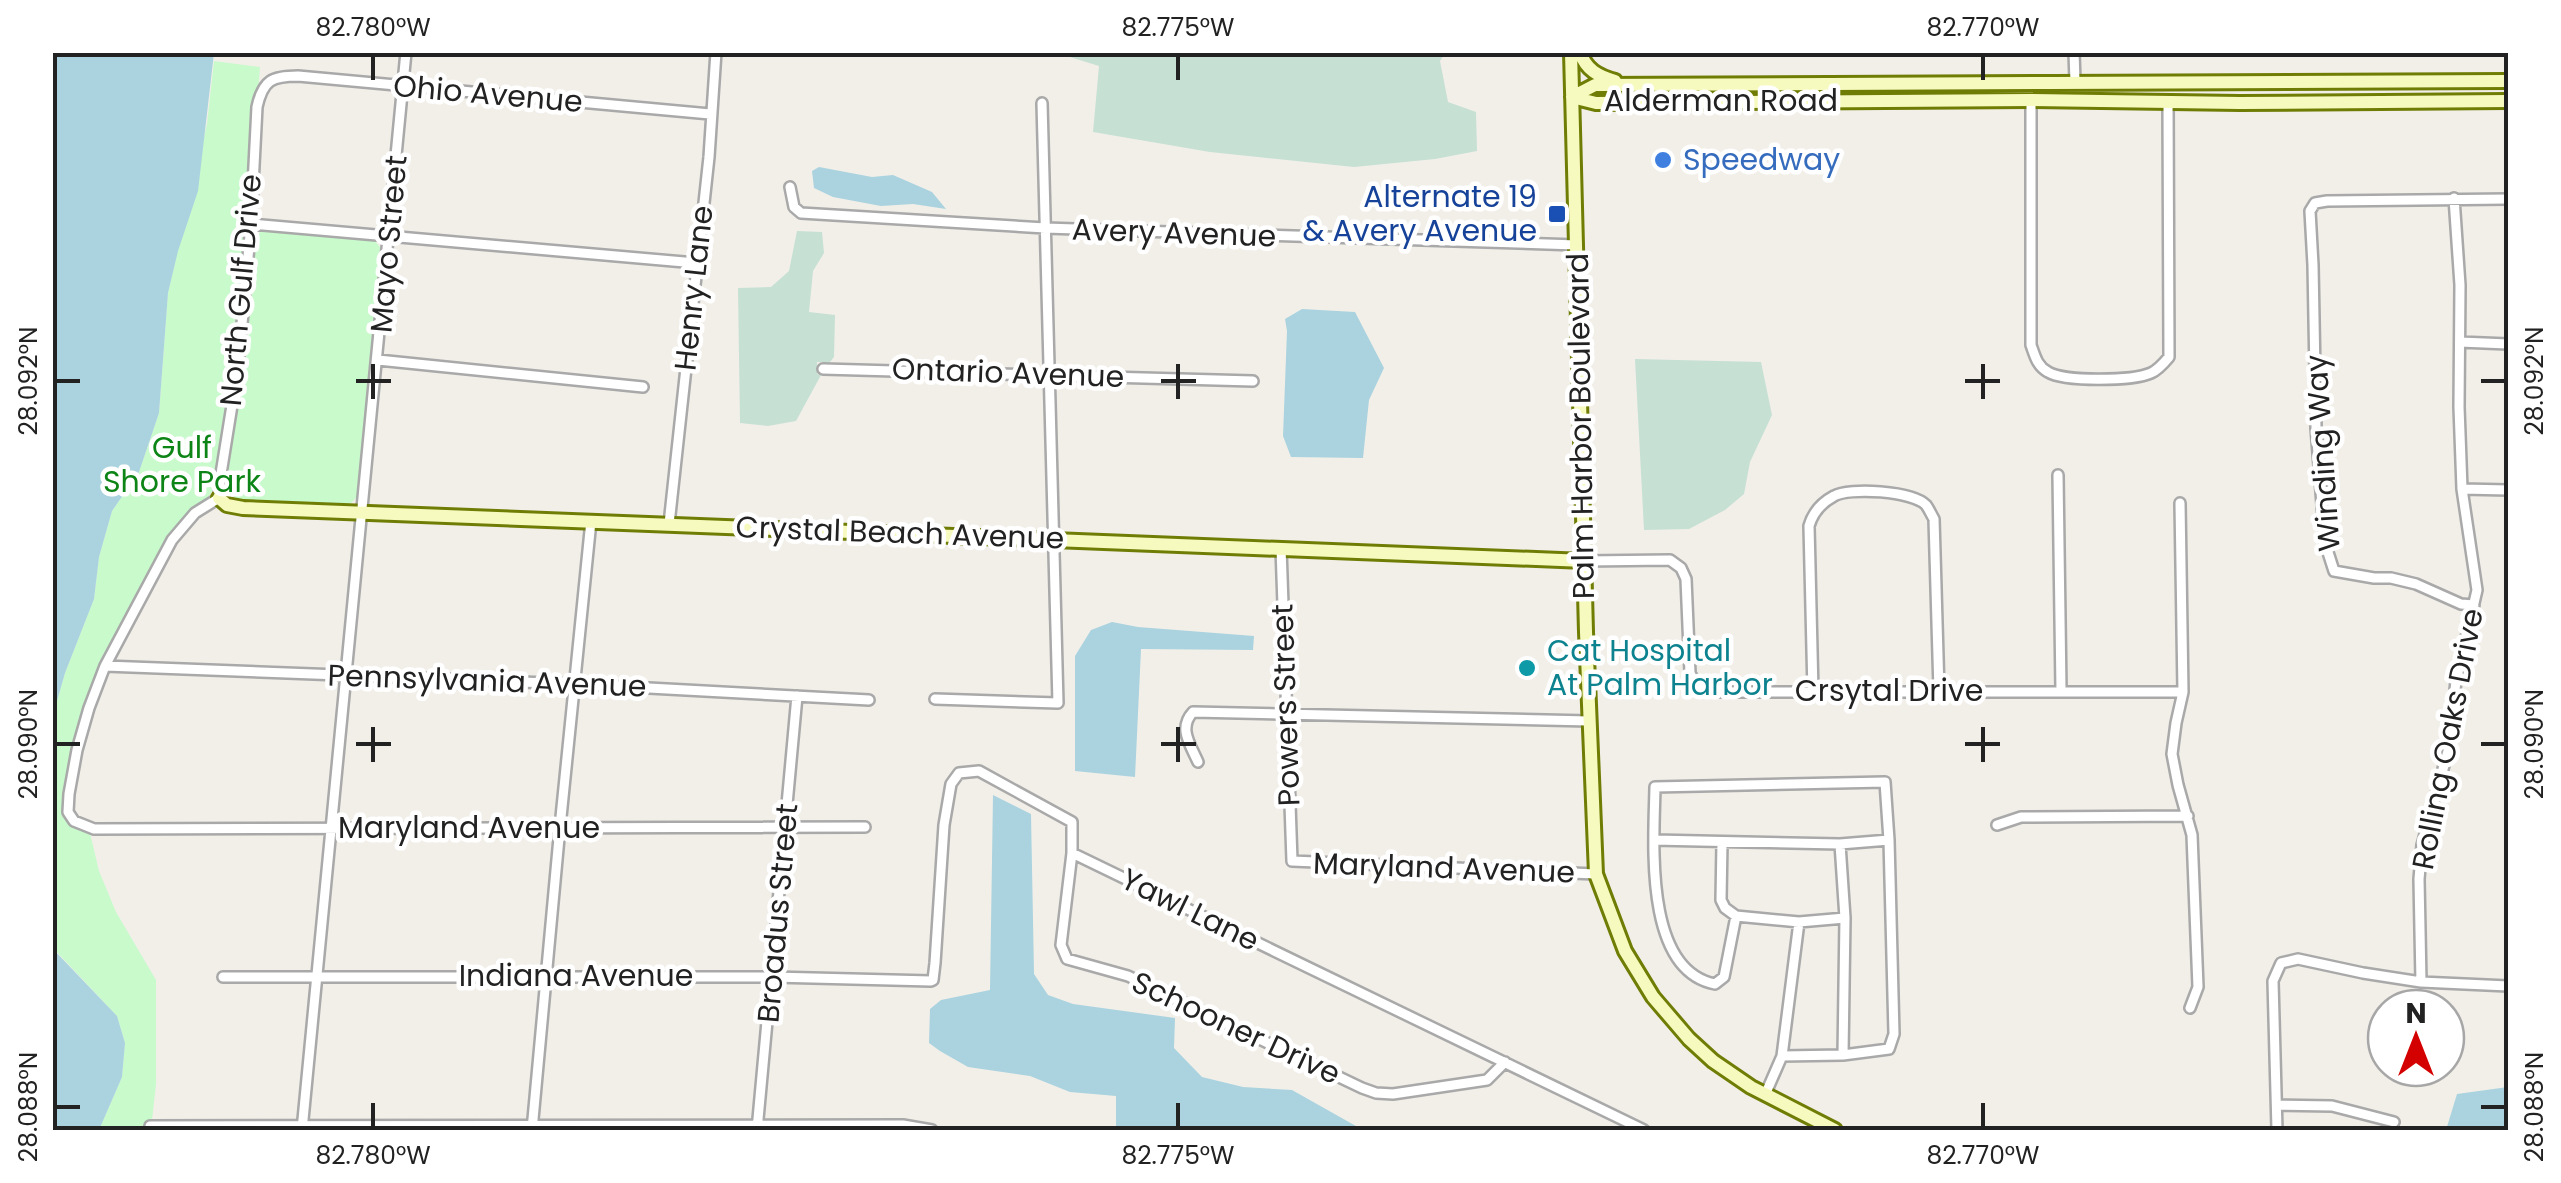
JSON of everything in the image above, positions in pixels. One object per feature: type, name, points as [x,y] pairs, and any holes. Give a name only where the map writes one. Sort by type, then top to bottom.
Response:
[{"type":"main road","name":"Palm Harbor Boulevard","points":[[1571,52],[1596,874],[1625,951],[1654,998],[1689,1039],[1765,1095],[1836,1130]]},
{"type":"main road","points":[[1580,52],[1582,60],[1598,76],[1627,85]]},
{"type":"main road","name":"Alderman Road","points":[[1572,97],[1595,85],[2508,81]]},
{"type":"main road","name":"Alderman Road","points":[[1572,97],[1596,103],[2508,101]]},
{"type":"main road","name":"Crystal Beach Avenue","points":[[219,498],[227,505],[243,508],[1585,561]]},
{"type":"street","name":"Mayo Street","points":[[302,1129],[406,52]]},
{"type":"street","name":"Henry Lane","points":[[669,524],[709,157],[716,52]]},
{"type":"street","points":[[2074,52],[2074,82]]},
{"type":"street","name":"Ohio Avenue","points":[[267,83],[278,76],[298,76],[710,114]]},
{"type":"street","name":"North Gulf Drive","points":[[219,498],[238,368],[257,107],[267,83]]},
{"type":"street","points":[[2031,100],[2031,345],[2043,370],[2058,376],[2120,378],[2150,374],[2169,357],[2168,102]]},
{"type":"street","points":[[935,699],[1058,703],[1042,103]]},
{"type":"street","name":"Avery Avenue","points":[[790,187],[794,207],[801,213],[1044,228],[1576,245]]},
{"type":"street","points":[[2454,198],[2508,200]]},
{"type":"street","name":"Winding Way","points":[[2454,198],[2315,203],[2310,211],[2318,467],[2325,543],[2334,571],[2416,584],[2461,604],[2474,605]]},
{"type":"street","name":"Rolling Oaks Drive","points":[[2421,982],[2422,846],[2448,751],[2456,681],[2477,590],[2462,489],[2454,198]]},
{"type":"street","points":[[251,224],[696,264]]},
{"type":"street","points":[[2460,342],[2508,344]]},
{"type":"street","points":[[378,360],[642,387]]},
{"type":"street","name":"Ontario Avenue","points":[[822,368],[1253,381]]},
{"type":"street","points":[[2058,475],[2061,690]]},
{"type":"street","points":[[2462,489],[2508,490]]},
{"type":"street","points":[[1812,692],[1809,526],[1818,507],[1838,493],[1870,492],[1904,494],[1917,499],[1928,506],[1934,519],[1939,691]]},
{"type":"street","points":[[106,666],[172,540],[195,514],[219,498]]},
{"type":"street","points":[[2180,503],[2183,692],[2172,754],[2192,835],[2198,986],[2190,1008]]},
{"type":"street","points":[[532,1128],[591,520]]},
{"type":"street","name":"Powers Street","points":[[1282,548],[1292,861]]},
{"type":"street","name":"Crsytal Drive","points":[[1585,561],[1670,560],[1681,568],[1686,578],[1690,673],[1697,687],[1710,692],[2183,692]]},
{"type":"street","name":"Pennsylvania Avenue","points":[[106,666],[869,700]]},
{"type":"street","name":"Maryland Avenue","points":[[106,666],[76,750],[69,794],[68,812],[74,822],[94,829],[865,827]]},
{"type":"street","name":"Broadus Street","points":[[757,1128],[798,696]]},
{"type":"street","points":[[1198,762],[1184,732],[1186,719],[1193,712],[1589,721]]},
{"type":"street","name":"Indiana Avenue","points":[[224,976],[928,981],[933,980],[944,824],[950,784],[959,773],[979,771],[1072,822],[1072,853]]},
{"type":"street","points":[[1736,916],[1724,977],[1714,984],[1687,972],[1669,944],[1657,901],[1655,787],[1885,782],[1894,1034],[1890,1049],[1782,1056]]},
{"type":"street","points":[[1997,826],[2021,817],[2188,816]]},
{"type":"street","points":[[1654,840],[1840,844],[1889,840]]},
{"type":"street","points":[[1722,842],[1722,900],[1725,908],[1736,916],[1800,922],[1845,918]]},
{"type":"street","points":[[1840,844],[1845,918],[1842,1055]]},
{"type":"street","name":"Schooner Drive","points":[[1072,853],[1062,945],[1067,959],[1128,976],[1376,1092],[1393,1094],[1487,1080],[1506,1062]]},
{"type":"street","name":"Yawl Lane","points":[[1072,853],[1644,1130]]},
{"type":"street","name":"Maryland Avenue","points":[[1292,861],[1596,874]]},
{"type":"street","points":[[1765,1095],[1782,1056],[1800,922]]},
{"type":"street","points":[[2278,1130],[2273,982],[2281,963],[2298,958],[2363,974],[2421,982],[2508,986]]},
{"type":"street","points":[[2277,1106],[2332,1106],[2394,1122]]},
{"type":"street","points":[[150,1126],[302,1129],[902,1125],[932,1130]]},
{"type":"green space","points":[[1057,53],[1445,53],[1440,61],[1448,102],[1476,112],[1477,151],[1354,167],[1210,152],[1093,132],[1099,66]]},
{"type":"green space","name":"Gulf Shore Park","points":[[214,61],[260,67],[239,341],[223,466],[212,492],[178,529],[157,562],[117,635],[81,719],[69,759],[65,795],[69,824],[90,833],[99,871],[116,912],[156,980],[156,1084],[151,1130],[99,1130],[122,1077],[125,1043],[117,1016],[53,948],[53,715],[94,599],[99,557],[112,511],[139,472],[159,413],[168,293],[207,124]]},
{"type":"green space","points":[[265,229],[364,236],[380,247],[357,497],[349,505],[241,501],[227,485],[252,294],[255,241]]},
{"type":"green space","points":[[797,231],[822,232],[824,253],[813,271],[809,312],[835,315],[834,357],[830,362],[817,362],[817,374],[821,375],[796,421],[768,426],[740,423],[738,288],[771,287],[789,271]]},
{"type":"green space","points":[[1635,359],[1761,362],[1772,415],[1750,462],[1744,494],[1725,510],[1689,529],[1644,530]]},
{"type":"water","points":[[53,52],[214,53],[198,191],[168,293],[159,413],[139,472],[112,511],[99,557],[94,599],[53,715]]},
{"type":"water","points":[[819,167],[872,177],[893,175],[932,192],[946,209],[913,204],[881,206],[833,197],[814,188],[812,171]]},
{"type":"water","points":[[1302,309],[1355,312],[1384,368],[1369,400],[1363,458],[1291,457],[1283,436],[1285,319]]},
{"type":"water","points":[[1112,622],[1254,636],[1253,650],[1141,649],[1135,777],[1075,771],[1075,656],[1091,630]]},
{"type":"water","points":[[993,795],[1031,814],[1034,974],[1048,995],[1073,1004],[1175,1018],[1174,1048],[1202,1077],[1243,1087],[1292,1090],[1363,1130],[1116,1130],[1116,1096],[1070,1092],[1030,1076],[968,1067],[929,1043],[930,1009],[941,1000],[990,990]]},
{"type":"water","points":[[52,948],[117,1016],[125,1043],[122,1077],[99,1130],[53,1130]]},
{"type":"water","points":[[2508,1087],[2508,1130],[2446,1130],[2457,1094]]},
{"type":"place","name":"Speedway","points":[[1663,160]]},
{"type":"place","name":"Alternate 19 & Avery Avenue","points":[[1557,214]]},
{"type":"place","name":"Cat Hospital At Palm Harbor","points":[[1527,668]]}]
